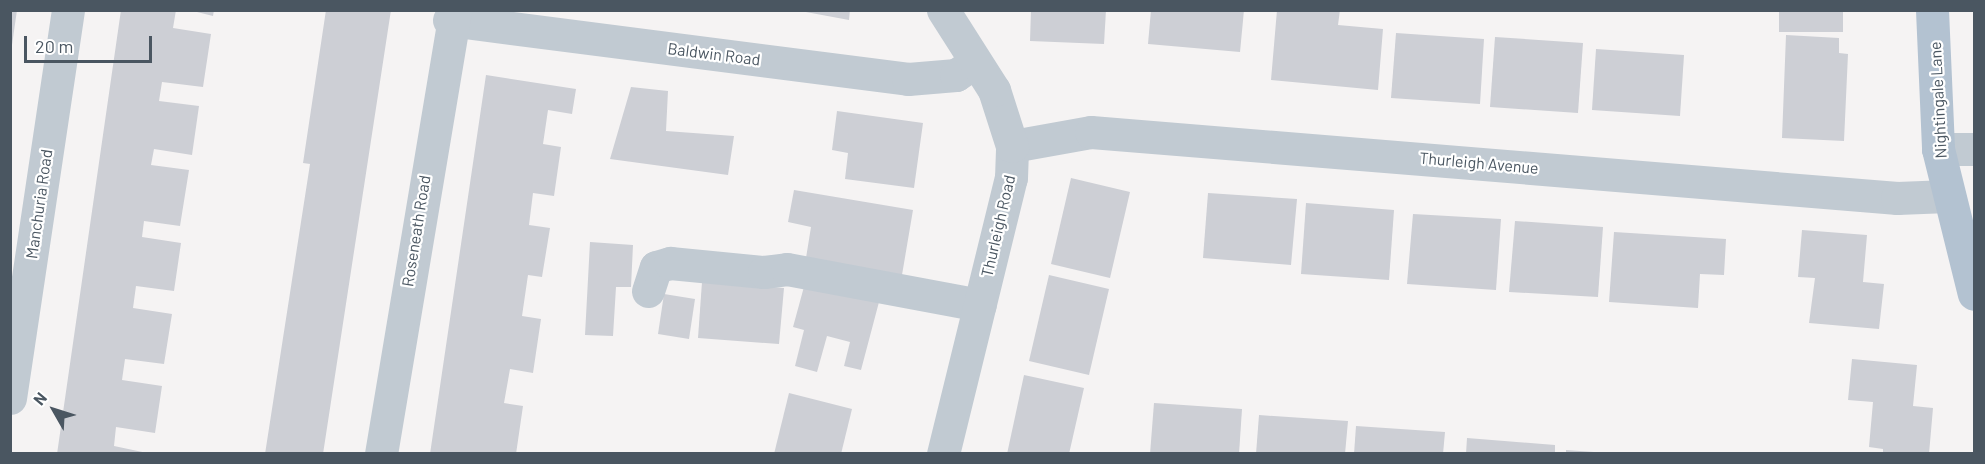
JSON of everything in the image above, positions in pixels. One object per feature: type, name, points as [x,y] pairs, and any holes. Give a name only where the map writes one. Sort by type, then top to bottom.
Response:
[{"type":"main road","name":"Nightingale Lane","points":[[1932,10],[1938,149],[1958,206],[1974,294]]},
{"type":"street","name":"Manchuria Road","points":[[10,398],[68,10]]},
{"type":"street","name":"Thurleigh Road","points":[[943,453],[1011,178],[1012,146],[994,90],[944,10]]},
{"type":"street","name":"Baldwin Road","points":[[452,15],[908,78],[956,75],[975,62]]},
{"type":"street","name":"Roseneath Road","points":[[381,453],[452,15]]},
{"type":"street","name":"Thurleigh Avenue","points":[[1012,146],[1092,132],[1897,198],[1958,206]]},
{"type":"street","points":[[1938,149],[1974,149]]},
{"type":"street","points":[[648,291],[656,267],[670,263],[764,272],[787,269],[980,305]]},
{"type":"building","points":[[10,10],[17,10],[12,45],[10,45]]},
{"type":"building","points":[[121,10],[176,10],[173,28],[211,34],[203,87],[162,82],[159,101],[199,106],[192,155],[154,149],[151,165],[189,170],[180,226],[144,221],[142,237],[181,243],[174,291],[136,286],[133,308],[172,314],[164,364],[125,359],[122,380],[162,386],[155,433],[116,427],[114,446],[152,454],[57,454]]},
{"type":"building","points":[[189,10],[214,10],[213,16]]},
{"type":"building","points":[[326,10],[391,10],[323,454],[265,454],[310,164],[303,163]]},
{"type":"building","points":[[795,10],[850,10],[849,20]]},
{"type":"building","points":[[1031,10],[1106,10],[1104,44],[1030,41]]},
{"type":"building","points":[[1151,10],[1244,10],[1240,52],[1148,44]]},
{"type":"building","points":[[1277,10],[1340,10],[1338,25],[1383,29],[1378,90],[1271,80]]},
{"type":"building","points":[[1779,10],[1843,10],[1843,32],[1779,32]]},
{"type":"building","points":[[1396,33],[1484,39],[1480,104],[1391,98]]},
{"type":"building","points":[[1786,35],[1839,38],[1839,53],[1848,54],[1844,141],[1782,138]]},
{"type":"building","points":[[1495,37],[1583,43],[1578,113],[1490,107]]},
{"type":"building","points":[[1596,49],[1684,55],[1680,116],[1592,110]]},
{"type":"building","points":[[486,75],[576,89],[572,114],[548,110],[543,144],[561,147],[554,196],[533,193],[529,225],[550,228],[542,277],[528,275],[522,316],[541,319],[533,373],[510,369],[504,403],[523,406],[516,454],[430,454]]},
{"type":"building","points":[[631,87],[668,91],[666,131],[734,136],[728,175],[610,159]]},
{"type":"building","points":[[837,111],[923,123],[914,188],[845,179],[848,153],[832,150]]},
{"type":"building","points":[[1071,178],[1130,192],[1110,278],[1051,264]]},
{"type":"building","points":[[794,190],[913,210],[902,275],[806,258],[811,227],[788,222]]},
{"type":"building","points":[[1208,193],[1297,199],[1291,265],[1203,258]]},
{"type":"building","points":[[1306,203],[1394,210],[1389,280],[1301,274]]},
{"type":"building","points":[[1413,214],[1501,219],[1496,290],[1407,284]]},
{"type":"building","points":[[1515,221],[1603,227],[1598,297],[1509,292]]},
{"type":"building","points":[[1802,230],[1867,235],[1863,282],[1884,284],[1879,329],[1809,323],[1815,278],[1798,277]]},
{"type":"building","points":[[1614,232],[1726,239],[1724,275],[1700,274],[1698,308],[1609,302]]},
{"type":"building","points":[[590,242],[633,245],[631,287],[616,287],[613,336],[585,335]]},
{"type":"building","points":[[1049,275],[1109,289],[1089,375],[1029,361]]},
{"type":"building","points":[[702,282],[784,288],[779,344],[698,338]]},
{"type":"building","points":[[805,283],[879,302],[861,370],[844,366],[850,342],[827,336],[817,372],[795,366],[804,330],[793,327]]},
{"type":"building","points":[[664,294],[695,299],[689,339],[658,334]]},
{"type":"building","points":[[1852,359],[1917,365],[1913,406],[1933,408],[1929,454],[1883,454],[1883,449],[1869,447],[1873,402],[1848,400]]},
{"type":"building","points":[[1024,375],[1084,388],[1069,454],[1007,454]]},
{"type":"building","points":[[789,393],[852,409],[841,454],[774,454]]},
{"type":"building","points":[[1154,403],[1242,409],[1239,454],[1150,454]]},
{"type":"building","points":[[1259,415],[1348,421],[1345,454],[1256,454]]},
{"type":"building","points":[[1356,426],[1445,432],[1443,454],[1354,454]]},
{"type":"building","points":[[1467,438],[1555,445],[1555,454],[1466,454]]},
{"type":"building","points":[[1566,450],[1594,452],[1594,454],[1566,454]]}]
